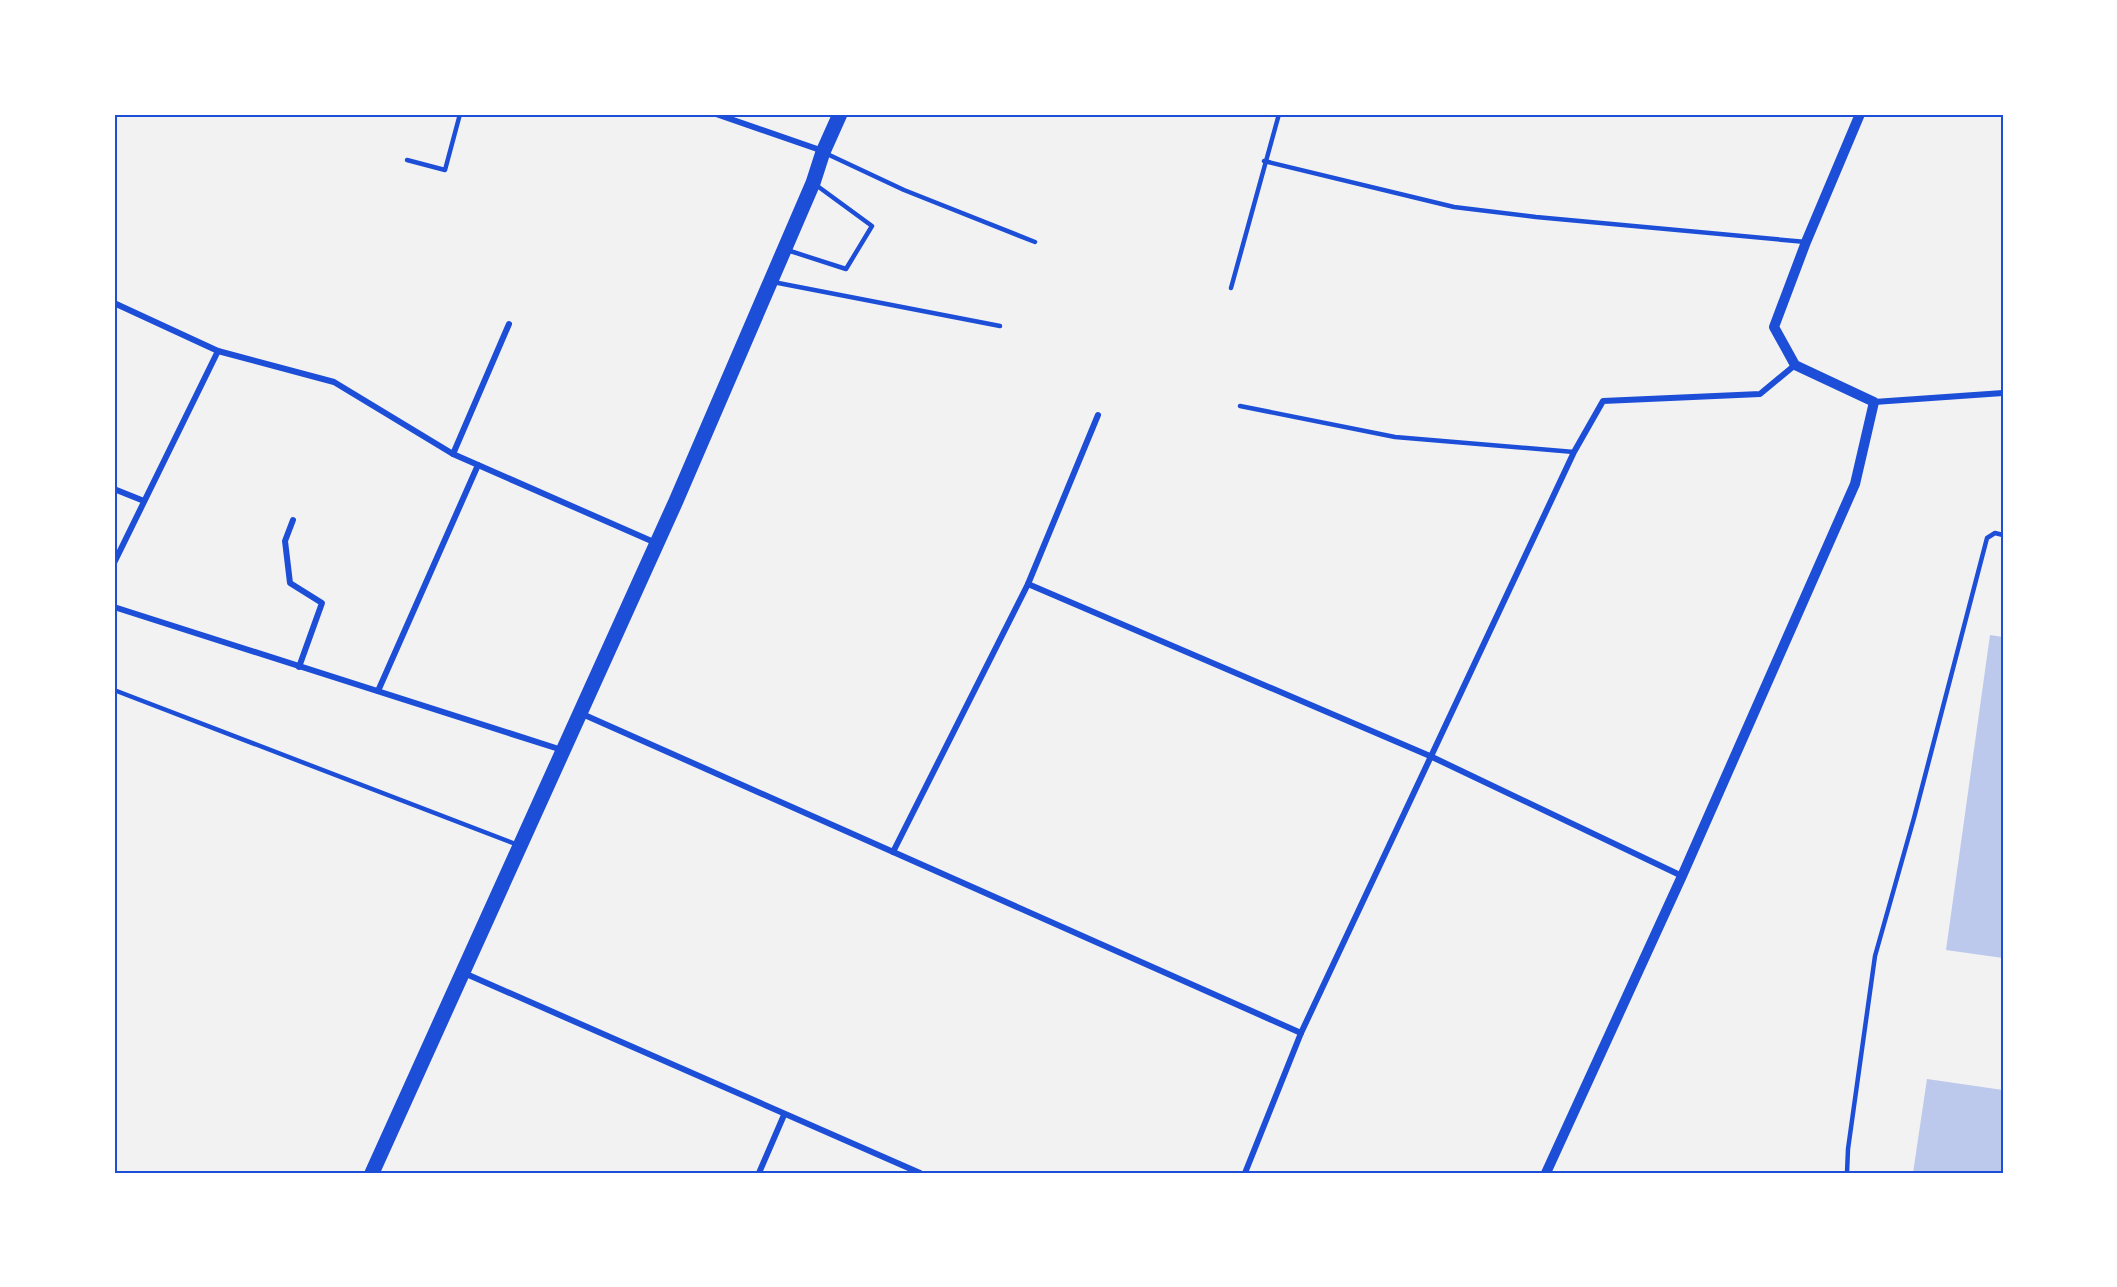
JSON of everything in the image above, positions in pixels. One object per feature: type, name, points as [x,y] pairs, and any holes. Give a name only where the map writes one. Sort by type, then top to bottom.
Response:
[{"type":"main road","points":[[372,1173],[657,543],[813,183],[823,152],[840,114]]},
{"type":"street","points":[[717,114],[823,152]]},
{"type":"street","points":[[1860,114],[1806,242],[1774,327],[1795,365],[1874,402],[2003,393]]},
{"type":"street","points":[[114,303],[218,351],[334,382],[453,454],[657,543]]},
{"type":"street","points":[[453,454],[509,324]]},
{"type":"street","points":[[114,563],[218,351]]},
{"type":"street","points":[[1245,1173],[1301,1033],[1574,452],[1603,401],[1760,394],[1795,365]]},
{"type":"street","points":[[1546,1173],[1682,876],[1854,484],[1874,402]]},
{"type":"street","points":[[893,852],[1028,584],[1098,415]]},
{"type":"street","points":[[378,691],[478,465]]},
{"type":"street","points":[[114,489],[144,501]]},
{"type":"street","points":[[293,520],[285,541],[290,583],[322,603],[299,667]]},
{"type":"street","points":[[1028,584],[1430,756],[1682,876]]},
{"type":"street","points":[[114,607],[563,750]]},
{"type":"street","points":[[580,712],[1301,1033]]},
{"type":"street","points":[[461,972],[920,1173]]},
{"type":"street","points":[[759,1173],[784,1115]]},
{"type":"lane","points":[[407,160],[445,170],[460,114]]},
{"type":"lane","points":[[1231,288],[1264,161],[1279,114]]},
{"type":"lane","points":[[823,152],[904,190],[1035,242]]},
{"type":"lane","points":[[1264,161],[1454,207],[1536,217],[1806,242]]},
{"type":"lane","points":[[784,249],[846,269],[872,226],[813,183]]},
{"type":"lane","points":[[770,282],[1000,326]]},
{"type":"lane","points":[[1240,406],[1395,437],[1574,452]]},
{"type":"lane","points":[[1847,1173],[1848,1149],[1875,956],[1988,538],[1995,533],[2003,535]]},
{"type":"lane","points":[[114,690],[521,846]]},
{"type":"building","points":[[1990,635],[2003,637],[2003,958],[1946,950]]},
{"type":"building","points":[[1927,1079],[2003,1090],[2003,1173],[1913,1173]]}]
